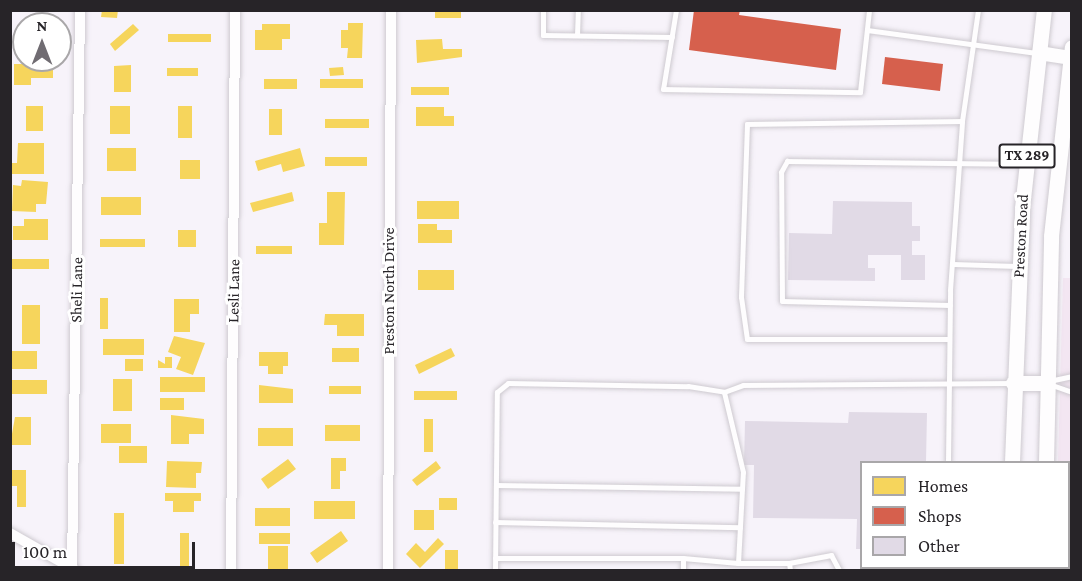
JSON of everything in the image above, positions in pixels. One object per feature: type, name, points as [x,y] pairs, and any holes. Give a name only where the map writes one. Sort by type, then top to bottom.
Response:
[{"type":"main road","name":"Preston Road","points":[[1012,461],[1013,383],[1026,164],[1044,10]]},
{"type":"main road","name":"Preston Road","points":[[1046,461],[1045,382],[1055,177],[1071,54]]},
{"type":"main road","points":[[1013,383],[1045,382]]},
{"type":"street","name":"Sheli Lane","points":[[73,570],[80,10]]},
{"type":"street","name":"Lesli Lane","points":[[231,570],[235,10]]},
{"type":"street","name":"Preston North Drive","points":[[388,570],[391,10]]},
{"type":"street","points":[[1038,53],[1071,54]]},
{"type":"street","points":[[10,533],[73,570]]},
{"type":"lane","points":[[543,10],[543,35],[672,37]]},
{"type":"lane","points":[[577,35],[578,10]]},
{"type":"lane","points":[[676,10],[663,89],[860,92],[869,10]]},
{"type":"lane","points":[[948,461],[952,264],[962,121],[978,10]]},
{"type":"lane","points":[[867,30],[1038,53]]},
{"type":"lane","points":[[950,339],[747,339],[741,297],[747,124],[962,121]]},
{"type":"lane","points":[[950,305],[783,302],[779,294],[781,172],[787,161],[1026,164]]},
{"type":"lane","points":[[952,264],[1019,267]]},
{"type":"lane","points":[[1045,382],[1071,376]]},
{"type":"lane","points":[[495,570],[497,392],[508,383],[688,386],[724,392],[742,385],[923,387],[949,381],[1013,383]]},
{"type":"lane","points":[[1045,382],[1071,392]]},
{"type":"lane","points":[[724,392],[742,472],[738,563]]},
{"type":"lane","points":[[496,485],[742,489]]},
{"type":"lane","points":[[495,522],[740,526]]},
{"type":"lane","points":[[495,558],[683,558],[738,563],[789,563],[831,555],[840,570]]},
{"type":"lane","points":[[683,558],[683,570]]},
{"type":"lane","points":[[789,563],[790,570]]},
{"type":"shaded area","points":[[1063,278],[1071,278],[1071,570],[1055,570],[1070,569],[1070,461],[1058,461]]},
{"type":"building: Homes","points":[[102,10],[118,10],[117,18],[101,17]]},
{"type":"building: Homes","points":[[435,10],[461,10],[461,18],[435,18]]},
{"type":"building: Homes","points":[[348,23],[363,23],[362,58],[347,58],[348,48],[341,48],[341,30],[348,30]]},
{"type":"building: Homes","points":[[133,24],[139,30],[115,51],[110,44]]},
{"type":"building: Homes","points":[[262,24],[290,24],[290,39],[282,39],[282,50],[255,50],[255,30],[262,30]]},
{"type":"building: Homes","points":[[168,34],[211,34],[211,42],[168,42]]},
{"type":"building: Homes","points":[[442,39],[443,49],[462,49],[462,57],[417,63],[416,40]]},
{"type":"building: Homes","points":[[131,65],[131,92],[114,92],[114,66]]},
{"type":"building: Homes","points":[[343,67],[344,75],[330,76],[329,68]]},
{"type":"building: Homes","points":[[167,68],[198,68],[198,76],[167,76]]},
{"type":"building: Homes","points":[[14,72],[53,72],[53,78],[31,78],[31,85],[14,85]]},
{"type":"building: Homes","points":[[264,79],[297,79],[297,89],[264,89]]},
{"type":"building: Homes","points":[[320,79],[363,79],[363,88],[320,88]]},
{"type":"building: Homes","points":[[411,87],[449,87],[449,95],[411,95]]},
{"type":"building: Homes","points":[[26,106],[43,106],[43,131],[26,131]]},
{"type":"building: Homes","points":[[110,106],[130,106],[130,134],[110,134]]},
{"type":"building: Homes","points":[[178,106],[192,106],[192,138],[178,138]]},
{"type":"building: Homes","points":[[416,107],[444,107],[444,116],[454,116],[454,126],[416,126]]},
{"type":"building: Homes","points":[[269,109],[282,109],[282,135],[269,135]]},
{"type":"building: Homes","points":[[325,119],[369,119],[369,128],[325,128]]},
{"type":"building: Homes","points":[[18,143],[44,143],[44,174],[10,174],[10,163],[17,163]]},
{"type":"building: Homes","points":[[107,148],[136,148],[136,171],[107,171]]},
{"type":"building: Homes","points":[[300,148],[305,166],[283,172],[281,164],[258,171],[255,161]]},
{"type":"building: Homes","points":[[325,157],[367,157],[367,166],[325,166]]},
{"type":"building: Homes","points":[[180,160],[200,160],[200,179],[180,179]]},
{"type":"building: Homes","points":[[22,180],[48,182],[46,204],[36,204],[36,212],[12,211],[13,185],[21,186]]},
{"type":"building: Homes","points":[[292,192],[294,201],[253,212],[250,203]]},
{"type":"building: Homes","points":[[327,192],[345,192],[344,245],[319,245],[319,223],[327,223]]},
{"type":"building: Homes","points":[[101,197],[141,197],[141,215],[101,215]]},
{"type":"building: Homes","points":[[417,201],[459,201],[459,219],[417,219]]},
{"type":"building: Homes","points":[[24,219],[48,219],[48,240],[13,240],[13,226],[24,226]]},
{"type":"building: Homes","points":[[418,224],[437,224],[437,230],[452,230],[452,243],[418,243]]},
{"type":"building: Homes","points":[[178,230],[196,230],[196,247],[178,247]]},
{"type":"building: Homes","points":[[100,239],[145,239],[145,247],[100,247]]},
{"type":"building: Homes","points":[[256,246],[292,246],[292,254],[256,254]]},
{"type":"building: Homes","points":[[10,259],[49,259],[49,269],[10,269]]},
{"type":"building: Homes","points":[[418,270],[454,270],[454,290],[418,290]]},
{"type":"building: Homes","points":[[100,298],[108,298],[108,329],[100,329]]},
{"type":"building: Homes","points":[[174,299],[199,299],[199,314],[190,314],[190,332],[174,332]]},
{"type":"building: Homes","points":[[22,305],[40,305],[40,344],[22,344]]},
{"type":"building: Homes","points":[[325,314],[364,314],[364,336],[337,336],[337,325],[324,325]]},
{"type":"building: Homes","points":[[174,336],[205,343],[193,375],[176,369],[181,357],[168,352]]},
{"type":"building: Homes","points":[[103,339],[144,339],[144,355],[103,355]]},
{"type":"building: Homes","points":[[332,348],[359,348],[359,362],[332,362]]},
{"type":"building: Homes","points":[[451,348],[455,356],[419,374],[415,365]]},
{"type":"building: Homes","points":[[10,351],[37,351],[37,369],[10,369]]},
{"type":"building: Homes","points":[[259,352],[288,352],[288,366],[283,366],[283,374],[268,374],[268,366],[259,366]]},
{"type":"building: Homes","points":[[165,357],[172,357],[172,368],[158,368],[158,360],[165,364]]},
{"type":"building: Homes","points":[[125,359],[143,359],[143,371],[125,371]]},
{"type":"building: Homes","points":[[160,377],[205,377],[205,392],[160,392]]},
{"type":"building: Homes","points":[[113,379],[132,379],[132,411],[113,411]]},
{"type":"building: Homes","points":[[10,380],[47,380],[47,394],[10,394]]},
{"type":"building: Homes","points":[[259,385],[293,389],[293,403],[259,403]]},
{"type":"building: Homes","points":[[329,386],[361,386],[361,394],[329,394]]},
{"type":"building: Homes","points":[[414,391],[457,391],[457,400],[414,400]]},
{"type":"building: Homes","points":[[160,398],[184,398],[184,410],[160,410]]},
{"type":"building: Homes","points":[[171,415],[204,419],[204,434],[189,434],[189,444],[171,444]]},
{"type":"building: Homes","points":[[15,417],[31,417],[31,445],[10,445]]},
{"type":"building: Homes","points":[[424,419],[433,419],[433,452],[424,452]]},
{"type":"building: Homes","points":[[101,424],[131,424],[131,443],[101,443]]},
{"type":"building: Homes","points":[[325,425],[360,425],[360,441],[325,441]]},
{"type":"building: Homes","points":[[258,428],[293,428],[293,446],[258,446]]},
{"type":"building: Homes","points":[[119,446],[147,446],[147,463],[119,463]]},
{"type":"building: Homes","points":[[331,458],[346,458],[346,471],[340,471],[340,489],[331,489]]},
{"type":"building: Homes","points":[[288,459],[296,469],[268,489],[261,479]]},
{"type":"building: Homes","points":[[167,461],[202,462],[201,473],[196,473],[196,488],[166,487]]},
{"type":"building: Homes","points":[[436,461],[441,468],[417,486],[412,480]]},
{"type":"building: Homes","points":[[10,470],[26,470],[26,507],[17,507],[17,486],[10,486]]},
{"type":"building: Homes","points":[[165,493],[201,493],[201,501],[194,501],[194,512],[173,512],[173,501],[165,501]]},
{"type":"building: Homes","points":[[439,498],[457,498],[457,510],[439,510]]},
{"type":"building: Homes","points":[[314,501],[355,501],[355,519],[314,519]]},
{"type":"building: Homes","points":[[255,508],[290,508],[290,526],[255,526]]},
{"type":"building: Homes","points":[[414,510],[434,510],[434,530],[414,530]]},
{"type":"building: Homes","points":[[114,513],[124,513],[124,564],[114,564]]},
{"type":"building: Homes","points":[[341,531],[348,541],[317,563],[310,553]]},
{"type":"building: Homes","points":[[180,533],[189,533],[189,566],[180,566]]},
{"type":"building: Homes","points":[[259,533],[290,533],[290,544],[259,544]]},
{"type":"building: Homes","points":[[438,538],[444,544],[420,568],[406,554],[416,543],[425,552]]},
{"type":"building: Homes","points":[[268,546],[288,546],[288,570],[268,570]]},
{"type":"building: Homes","points":[[445,550],[458,550],[458,570],[445,570]]},
{"type":"building: Shops","points":[[694,10],[740,10],[739,15],[841,29],[836,70],[689,50]]},
{"type":"building: Shops","points":[[885,57],[943,64],[940,91],[882,84]]},
{"type":"building: Other","points":[[833,201],[912,202],[912,226],[920,226],[920,241],[912,241],[912,255],[925,255],[925,280],[901,280],[901,255],[868,255],[868,268],[875,268],[875,281],[788,280],[789,233],[832,234]]},
{"type":"building: Other","points":[[849,412],[927,413],[926,461],[860,461],[860,549],[856,549],[857,519],[753,518],[754,465],[744,465],[745,421],[848,423]]}]
